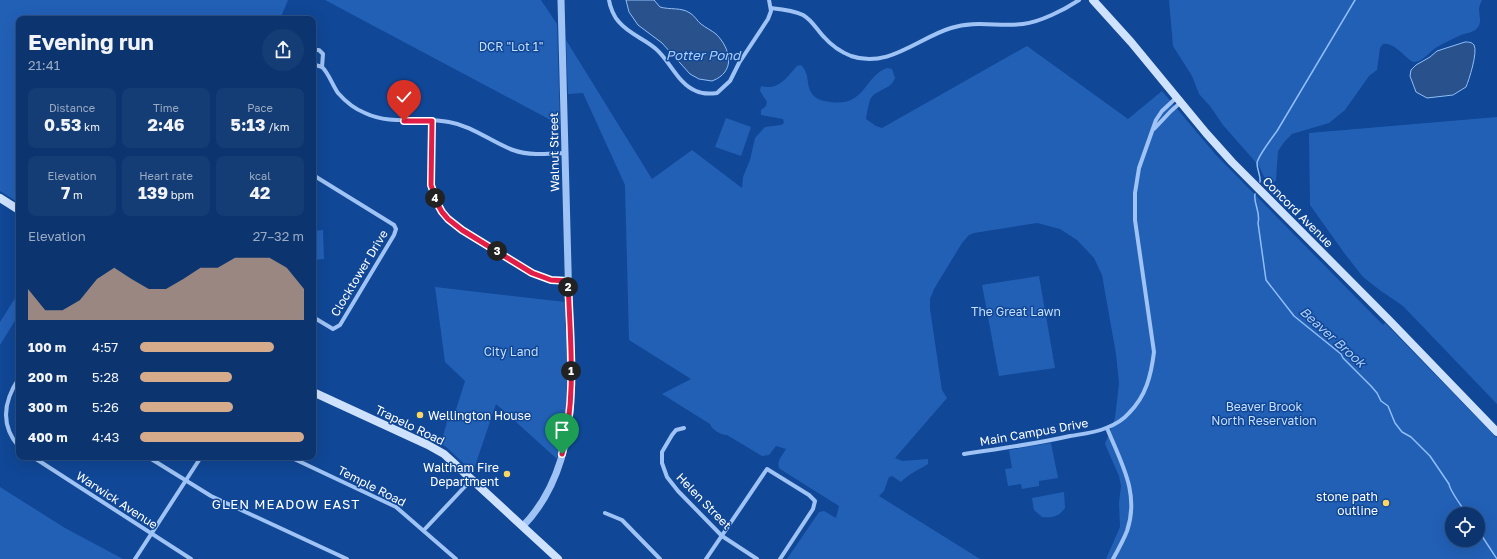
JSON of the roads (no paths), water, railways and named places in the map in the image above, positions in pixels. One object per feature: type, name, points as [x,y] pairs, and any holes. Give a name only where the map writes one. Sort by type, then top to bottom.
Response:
[{"type":"main road","name":"Concord Avenue","points":[[1092,0],[1131,42],[1178,101],[1246,176],[1389,320],[1497,432]]},
{"type":"main road","points":[[0,198],[16,208]]},
{"type":"main road","name":"Trapelo Road","points":[[316,393],[436,449],[472,479],[558,559]]},
{"type":"street","name":"Walnut Street","points":[[523,526],[534,514],[559,465],[566,438],[571,396],[561,0]]},
{"type":"street","points":[[609,0],[619,22],[638,37],[656,48],[687,85],[696,91],[710,94],[717,93],[730,80],[739,63],[768,19],[770,0]]},
{"type":"street","points":[[770,8],[790,10],[804,16],[837,49],[851,56],[866,59],[881,59],[951,27],[972,23],[1024,24],[1056,13],[1079,0]]},
{"type":"street","points":[[316,50],[319,50],[323,54],[322,67],[338,93],[351,105],[364,113],[393,121],[450,122],[468,127],[504,146],[523,153],[565,153]]},
{"type":"street","points":[[316,65],[322,67]]},
{"type":"street","points":[[1152,130],[1171,111],[1178,101]]},
{"type":"street","name":"Main Campus Drive","points":[[964,454],[1058,439],[1107,428],[1128,414],[1137,404],[1145,391],[1151,373],[1154,352],[1135,220],[1135,193],[1139,168],[1152,130],[1159,115],[1178,101]]},
{"type":"street","points":[[432,121],[431,185],[437,203],[442,212],[462,230],[532,273],[551,280],[568,281]]},
{"type":"street","name":"Clocktower Drive","points":[[316,177],[394,225],[396,229],[394,235],[340,324],[336,327],[329,328],[316,320]]},
{"type":"street","points":[[16,383],[6,398],[3,417],[9,436],[16,444]]},
{"type":"street","name":"Helen Street","points":[[684,428],[676,430],[666,442],[662,452],[664,471],[678,491],[722,536],[757,559]]},
{"type":"street","points":[[1107,428],[1128,477],[1132,496],[1129,523],[1113,559]]},
{"type":"street","name":"Warwick Avenue","points":[[41,460],[191,559]]},
{"type":"street","points":[[153,460],[212,496],[347,559]]},
{"type":"street","points":[[136,559],[199,460]]},
{"type":"street","name":"Temple Road","points":[[297,460],[392,504],[406,514],[456,559]]},
{"type":"street","points":[[706,559],[767,470],[809,495],[815,501],[815,505],[811,513],[780,559]]},
{"type":"street","points":[[424,530],[472,479]]},
{"type":"street","points":[[605,513],[622,520],[660,559]]},
{"type":"water","name":"Potter Pond","points":[[626,0],[654,0],[660,7],[683,10],[692,14],[701,24],[716,34],[725,46],[729,60],[725,72],[720,77],[712,81],[699,79],[690,74],[662,43],[638,25],[629,12]]},
{"type":"water","points":[[1465,42],[1472,43],[1475,49],[1473,66],[1466,87],[1453,95],[1427,98],[1416,92],[1410,76],[1411,70],[1437,51]]},
{"type":"waterway","name":"Beaver Brook","points":[[1260,182],[1257,163],[1260,156],[1277,131],[1355,0]]},
{"type":"waterway","name":"Beaver Brook","points":[[1255,194],[1255,201],[1259,215],[1258,223],[1266,280],[1294,316],[1341,354],[1343,358],[1371,386],[1381,401],[1388,406],[1395,423],[1402,432],[1411,437],[1430,456],[1462,507]]},
{"type":"waterway","name":"Beaver Brook","points":[[1485,541],[1497,559]]},
{"type":"place","name":"Wellington House","points":[[420,415]]},
{"type":"place","name":"Waltham Fire Department","points":[[507,474]]},
{"type":"place","name":"stone path outline","points":[[1386,503]]},
{"type":"district","name":"GLEN MEADOW EAST","points":[[286,504]]},
{"type":"park label","name":"DCR \"Lot 1\"","points":[[511,46]]},
{"type":"park label","name":"The Great Lawn","points":[[1016,311]]},
{"type":"park label","name":"City Land","points":[[511,351]]},
{"type":"park label","name":"Beaver Brook North Reservation","points":[[1264,413]]}]
